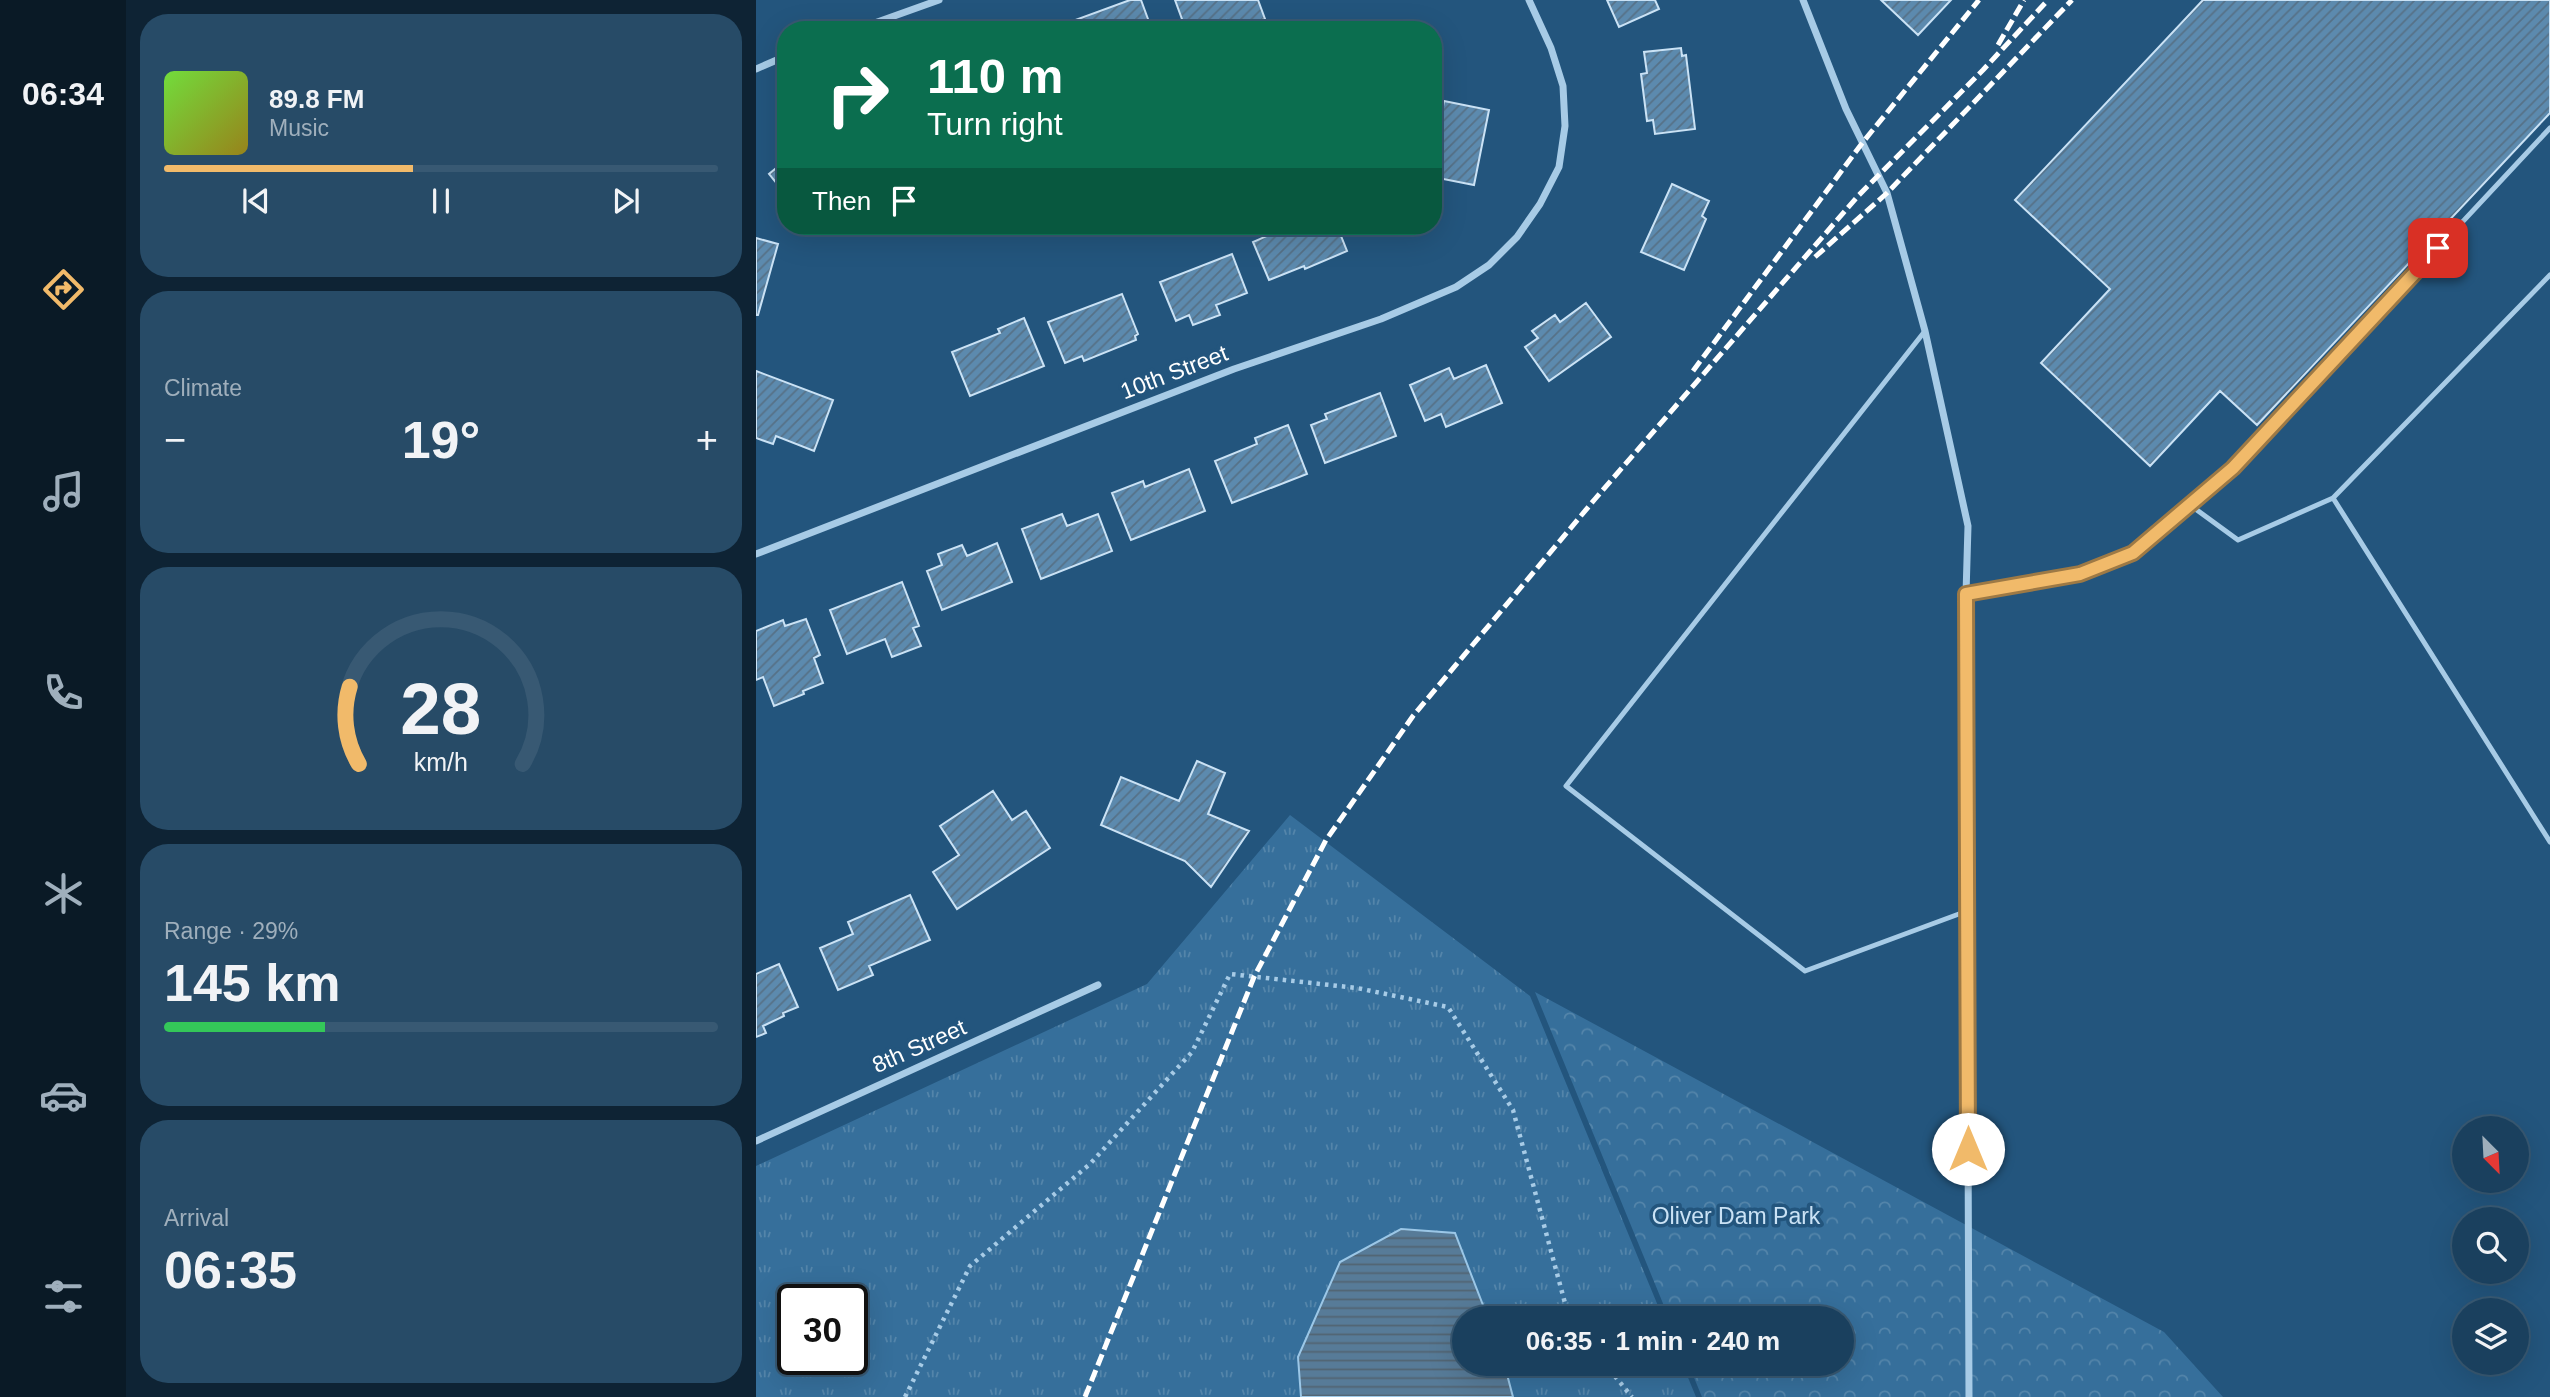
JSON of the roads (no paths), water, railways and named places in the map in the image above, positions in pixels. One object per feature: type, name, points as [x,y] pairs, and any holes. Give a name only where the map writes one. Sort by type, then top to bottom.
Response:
[{"type":"street","points":[[880,21],[939,0]]},
{"type":"street","name":"10th Street","points":[[756,554],[1234,369],[1381,319],[1456,287],[1489,265],[1517,237],[1540,204],[1559,167],[1565,126],[1563,86],[1551,48],[1529,0]]},
{"type":"street","points":[[1803,0],[1846,109],[1887,193],[1925,331],[1968,526],[1969,1397]]},
{"type":"street","points":[[756,69],[777,60]]},
{"type":"street","name":"8th Street","points":[[756,1141],[1098,985]]},
{"type":"lane","points":[[1966,594],[2080,574],[2133,553],[2233,468],[2550,128]]},
{"type":"lane","points":[[2190,505],[2238,540],[2333,498],[2550,275]]},
{"type":"lane","points":[[1925,331],[1566,786],[1805,971],[1967,911]]},
{"type":"lane","points":[[2333,498],[2550,842]]},
{"type":"railway","points":[[1693,371],[1863,142],[1979,0]]},
{"type":"railway","points":[[1998,45],[2024,0]]},
{"type":"railway","points":[[1085,1397],[1254,977],[1326,840],[1413,716],[1595,499],[1858,196],[2048,0]]},
{"type":"railway","points":[[1815,257],[1887,193],[2072,0]]},
{"type":"park label","name":"Oliver Dam Park","points":[[1736,1216]]}]
